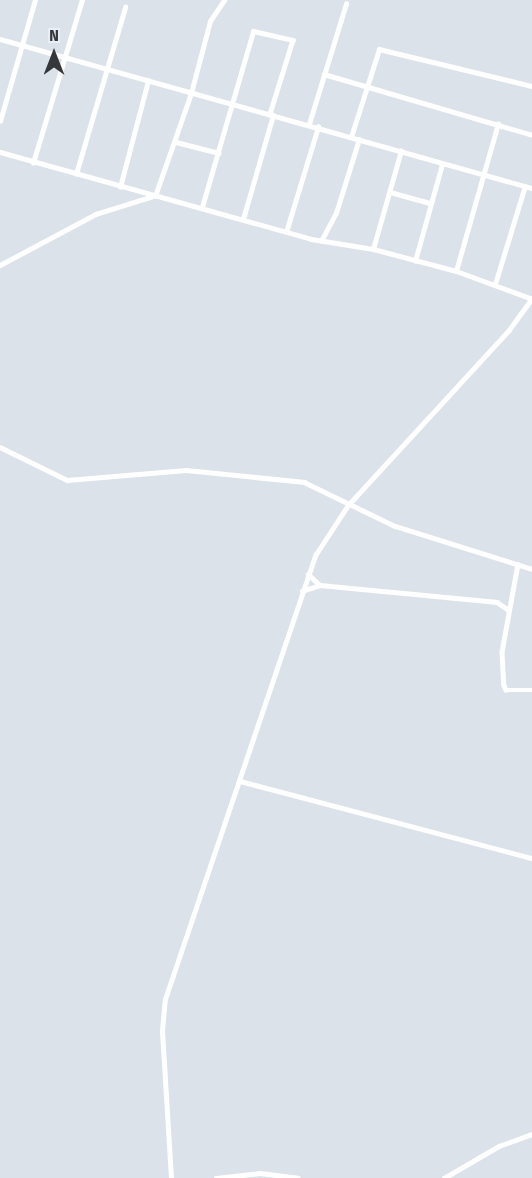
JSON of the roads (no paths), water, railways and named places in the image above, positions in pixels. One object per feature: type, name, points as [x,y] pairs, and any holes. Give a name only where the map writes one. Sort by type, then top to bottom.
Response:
[{"type":"street","points":[[0,121],[35,0]]},
{"type":"street","points":[[33,163],[82,0]]},
{"type":"street","points":[[154,196],[176,142],[210,21],[224,0]]},
{"type":"street","points":[[309,124],[346,4]]},
{"type":"street","points":[[76,174],[125,7]]},
{"type":"street","points":[[202,207],[253,31],[280,36],[293,40],[243,219]]},
{"type":"street","points":[[0,39],[532,188]]},
{"type":"street","points":[[351,137],[376,50],[383,49],[532,86]]},
{"type":"street","points":[[324,74],[366,89],[532,135]]},
{"type":"street","points":[[120,187],[147,81]]},
{"type":"street","points":[[456,271],[498,124]]},
{"type":"street","points":[[287,229],[318,127]]},
{"type":"street","points":[[321,241],[336,213],[358,139]]},
{"type":"street","points":[[176,142],[219,153]]},
{"type":"street","points":[[372,249],[401,151]]},
{"type":"street","points":[[0,153],[120,187],[287,229],[321,241],[372,249],[456,271],[532,299],[508,331],[348,505],[324,538],[308,574],[240,781],[177,954],[165,999],[162,1031],[171,1178]]},
{"type":"street","points":[[415,261],[442,164]]},
{"type":"street","points":[[495,284],[525,186]]},
{"type":"street","points":[[390,192],[430,203]]},
{"type":"street","points":[[0,265],[96,214],[154,196]]},
{"type":"street","points":[[0,447],[67,480],[201,471],[304,483],[395,526],[532,569]]},
{"type":"street","points":[[518,564],[502,652],[504,685],[506,690],[532,690]]},
{"type":"street","points":[[308,574],[320,585]]},
{"type":"street","points":[[302,591],[320,585],[497,602],[509,610]]},
{"type":"street","points":[[240,781],[532,858]]},
{"type":"street","points":[[444,1178],[499,1146],[532,1134]]},
{"type":"street","points":[[216,1178],[260,1173],[298,1178]]}]
